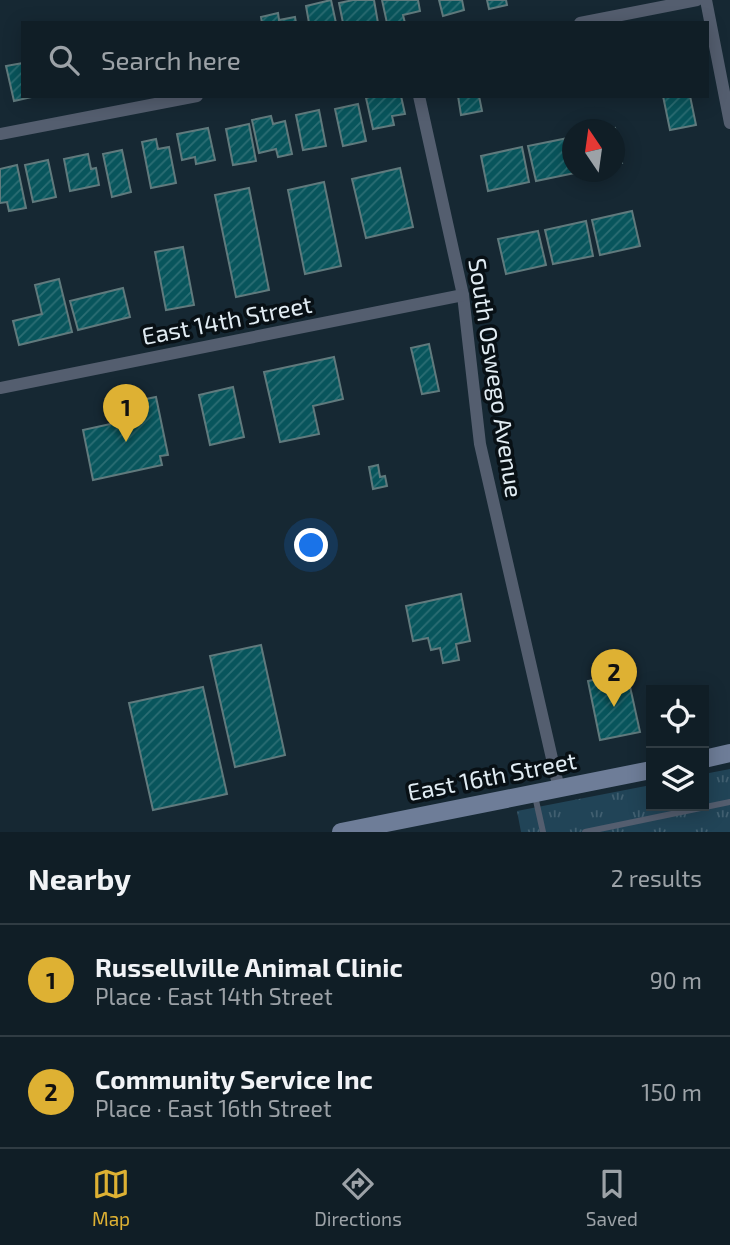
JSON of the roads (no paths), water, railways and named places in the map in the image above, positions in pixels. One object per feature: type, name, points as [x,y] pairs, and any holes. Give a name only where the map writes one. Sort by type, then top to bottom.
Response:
[{"type":"street","points":[[590,21],[697,0]]},
{"type":"street","points":[[706,0],[730,123]]},
{"type":"street","points":[[0,134],[187,98]]},
{"type":"street","name":"South Oswego Avenue","points":[[419,98],[463,295],[480,444],[559,789]]},
{"type":"street","name":"East 14th Street","points":[[0,388],[463,295]]},
{"type":"street","points":[[709,758],[730,753]]},
{"type":"street","name":"East 16th Street","points":[[341,832],[646,771]]},
{"type":"lane","points":[[535,794],[543,832]]},
{"type":"lane","points":[[584,832],[730,803]]},
{"type":"place","name":"Russellville Animal Clinic","points":[[126,442]]},
{"type":"place","name":"Community Service Inc","points":[[614,707]]}]
